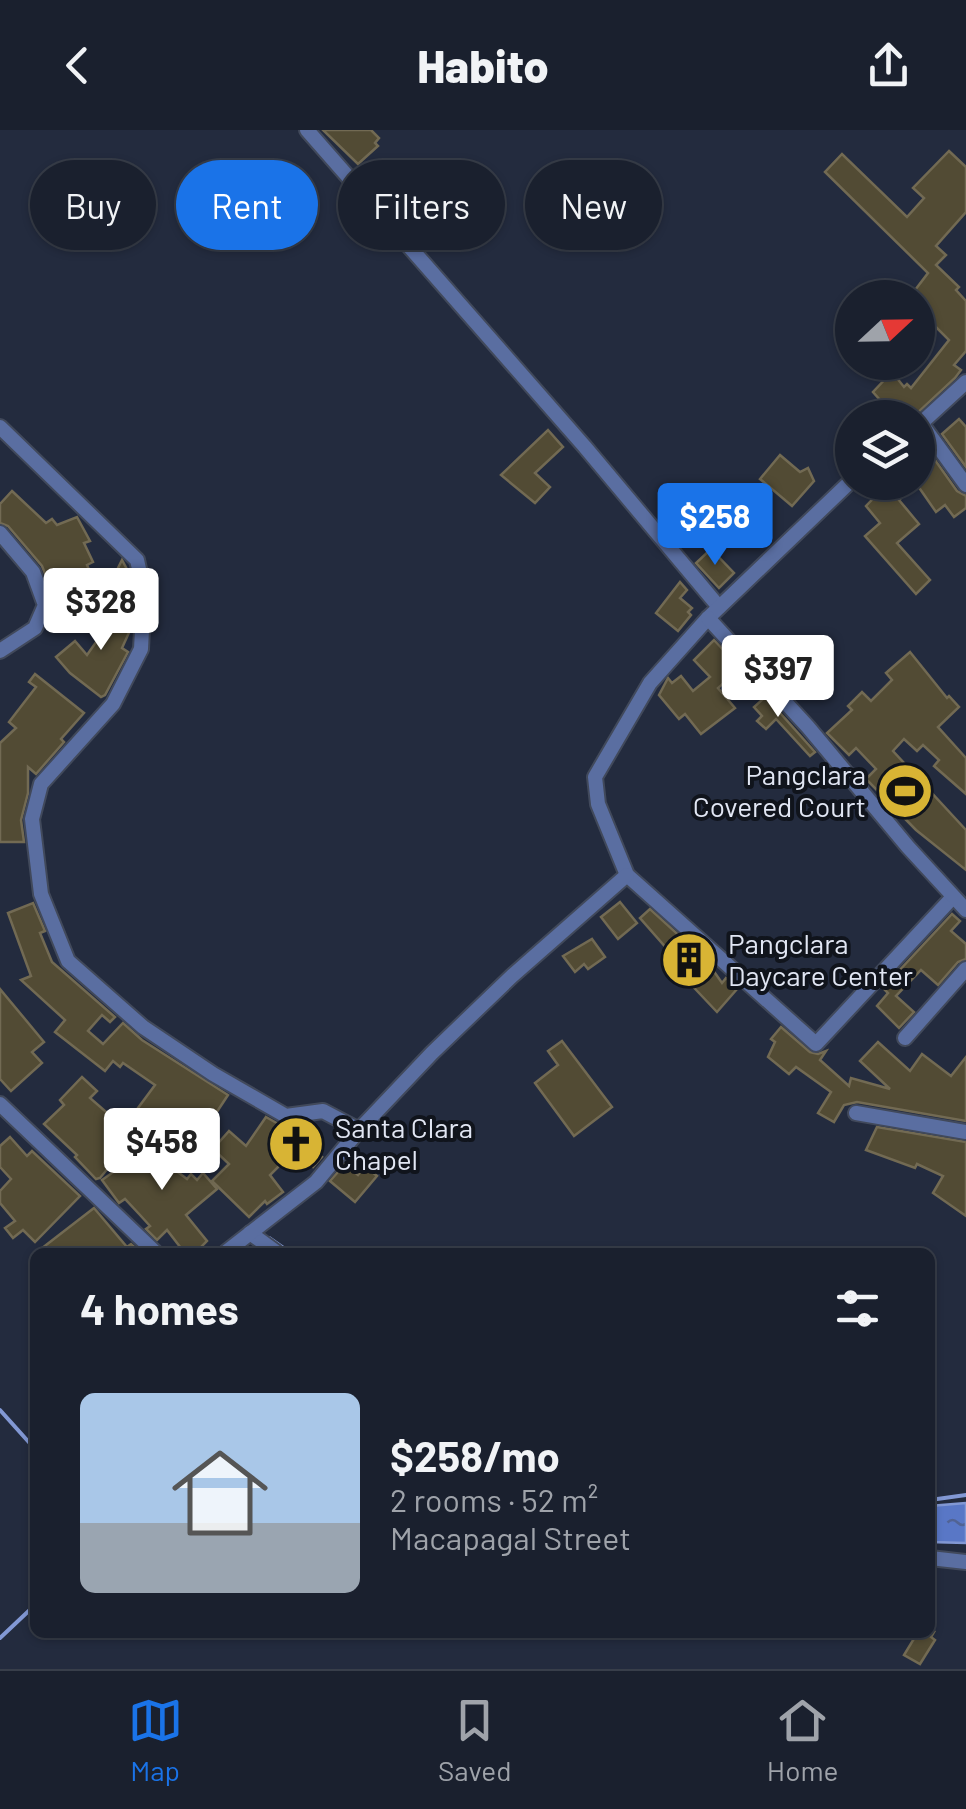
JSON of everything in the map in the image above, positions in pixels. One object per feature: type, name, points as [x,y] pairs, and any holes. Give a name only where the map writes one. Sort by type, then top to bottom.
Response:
[{"type":"street","points":[[308,130],[585,448],[714,613],[966,910]]},
{"type":"street","points":[[935,410],[966,382]]},
{"type":"street","points":[[0,427],[137,560],[144,591],[141,649],[113,704],[40,784],[32,819],[41,894],[68,961],[143,1026],[286,1116],[323,1111],[359,1130]]},
{"type":"street","points":[[935,445],[966,485]]},
{"type":"street","points":[[835,496],[714,613],[650,683],[594,777],[598,804],[627,876],[816,1044],[952,898]]},
{"type":"street","points":[[0,533],[33,572],[45,605],[35,628],[0,651]]},
{"type":"street","points":[[231,1248],[316,1182],[432,1053],[499,988],[627,876]]},
{"type":"street","points":[[905,1038],[966,969]]},
{"type":"street","points":[[0,1104],[151,1248]]},
{"type":"street","points":[[856,1112],[966,1132]]},
{"type":"street","points":[[250,1233],[271,1248]]},
{"type":"street","points":[[935,1559],[966,1562]]},
{"type":"water","points":[[966,1503],[966,1543],[935,1542],[935,1506]]},
{"type":"building","points":[[323,130],[371,130],[379,138],[375,143],[378,146],[362,160],[354,160]]},
{"type":"building","points":[[949,151],[966,167],[966,212],[936,246],[946,255],[936,265],[959,287],[956,290],[966,301],[966,351],[954,365],[961,370],[931,400],[880,400],[873,392],[884,380],[898,380],[911,388],[917,380],[935,380],[935,358],[949,340],[935,326],[935,280],[923,280],[928,273],[825,172],[842,154],[907,217],[924,198],[913,188]]},
{"type":"building","points":[[959,419],[966,427],[966,467],[942,434]]},
{"type":"building","points":[[548,430],[563,447],[535,473],[550,487],[535,503],[501,475]]},
{"type":"building","points":[[780,455],[800,472],[808,468],[814,481],[792,506],[760,479]]},
{"type":"building","points":[[935,460],[957,491],[966,496],[966,508],[954,517],[945,505],[936,512],[928,500],[935,500]]},
{"type":"building","points":[[12,491],[46,523],[52,519],[57,525],[77,517],[90,541],[84,543],[93,562],[87,565],[90,572],[86,573],[92,588],[103,598],[122,560],[129,573],[122,589],[130,593],[65,624],[42,566],[8,526],[0,523],[0,504]]},
{"type":"building","points":[[872,500],[899,500],[919,524],[897,543],[930,580],[916,594],[865,536],[880,523],[866,506]]},
{"type":"building","points":[[711,549],[734,573],[719,588],[696,563]]},
{"type":"building","points":[[680,582],[687,590],[680,598],[692,608],[678,631],[656,613]]},
{"type":"building","points":[[115,606],[132,613],[132,626],[122,648],[128,652],[101,697],[56,657],[75,641],[87,655],[106,628],[99,624],[102,617]]},
{"type":"building","points":[[714,640],[740,668],[718,688],[735,708],[701,734],[685,714],[679,719],[659,695],[668,678],[672,683],[681,676],[693,691],[710,677],[694,660]]},
{"type":"building","points":[[910,652],[959,707],[938,727],[966,758],[966,794],[934,766],[939,760],[923,745],[917,751],[904,739],[893,751],[966,830],[966,870],[916,830],[866,779],[876,769],[856,748],[849,755],[827,733],[852,710],[848,706],[862,692],[871,701],[892,680],[886,673]]},
{"type":"building","points":[[35,674],[84,713],[36,774],[28,767],[28,793],[21,820],[24,842],[0,842],[0,743],[16,728],[9,722],[36,687],[29,682]]},
{"type":"building","points":[[756,686],[815,752],[810,756],[776,719],[766,729],[757,721],[762,716],[754,707],[762,700],[753,690]]},
{"type":"building","points":[[620,902],[637,923],[618,939],[601,917]]},
{"type":"building","points":[[33,903],[52,962],[115,1017],[110,1022],[102,1015],[88,1031],[103,1044],[123,1023],[142,1040],[228,1095],[205,1130],[188,1117],[176,1135],[151,1116],[96,1179],[44,1124],[64,1105],[60,1100],[82,1077],[97,1091],[90,1098],[121,1125],[155,1085],[123,1063],[120,1067],[113,1061],[105,1071],[55,1032],[65,1020],[21,980],[31,976],[8,913]]},
{"type":"building","points":[[650,909],[706,960],[722,983],[726,978],[738,988],[717,1012],[683,976],[672,960],[675,958],[640,918]]},
{"type":"building","points":[[952,914],[960,921],[951,931],[966,944],[966,959],[958,962],[938,985],[921,970],[896,996],[914,1012],[899,1028],[877,1006],[888,993],[883,988]]},
{"type":"building","points":[[592,939],[605,957],[588,969],[584,964],[575,972],[563,956]]},
{"type":"building","points":[[0,989],[44,1042],[32,1052],[42,1063],[11,1091],[0,1079]]},
{"type":"building","points":[[781,1027],[810,1052],[826,1051],[820,1060],[849,1086],[851,1078],[890,1089],[860,1061],[878,1042],[910,1071],[922,1054],[951,1076],[966,1057],[966,1121],[857,1102],[844,1105],[834,1122],[818,1113],[831,1092],[796,1067],[789,1074],[768,1057],[775,1042],[771,1039]]},
{"type":"building","points":[[562,1041],[612,1107],[574,1136],[535,1083],[558,1065],[548,1051]]},
{"type":"building","points":[[266,1117],[282,1126],[305,1126],[316,1136],[317,1153],[322,1157],[313,1167],[308,1163],[292,1166],[285,1160],[270,1175],[283,1192],[267,1204],[265,1201],[249,1217],[212,1181],[229,1164],[213,1149],[229,1131],[246,1146]]},
{"type":"building","points":[[877,1127],[966,1142],[966,1216],[933,1193],[943,1176],[917,1164],[915,1168],[866,1150]]},
{"type":"building","points":[[167,1134],[181,1162],[175,1170],[187,1179],[191,1174],[197,1180],[203,1173],[217,1189],[186,1215],[207,1241],[200,1248],[181,1248],[167,1230],[157,1240],[140,1215],[125,1199],[119,1203],[102,1180]]},
{"type":"building","points":[[10,1137],[27,1156],[32,1151],[80,1196],[35,1242],[23,1230],[13,1238],[5,1228],[15,1221],[0,1203],[0,1191],[11,1179],[0,1167],[0,1146]]},
{"type":"building","points":[[345,1164],[358,1175],[365,1166],[377,1176],[355,1202],[330,1181]]},
{"type":"building","points":[[94,1208],[127,1247],[131,1244],[136,1248],[42,1248]]},
{"type":"building","points":[[914,1638],[935,1640],[920,1664],[904,1655]]},
{"type":"waterway","points":[[269,1238],[283,1248]]},
{"type":"waterway","points":[[0,1410],[30,1443]]},
{"type":"waterway","points":[[935,1499],[966,1495]]},
{"type":"waterway","points":[[0,1638],[30,1610]]},
{"type":"place","name":"Pangclara Covered Court","points":[[905,791]]},
{"type":"place","name":"Pangclara Daycare Center","points":[[689,960]]},
{"type":"place","name":"Santa Clara Chapel","points":[[296,1144]]}]
